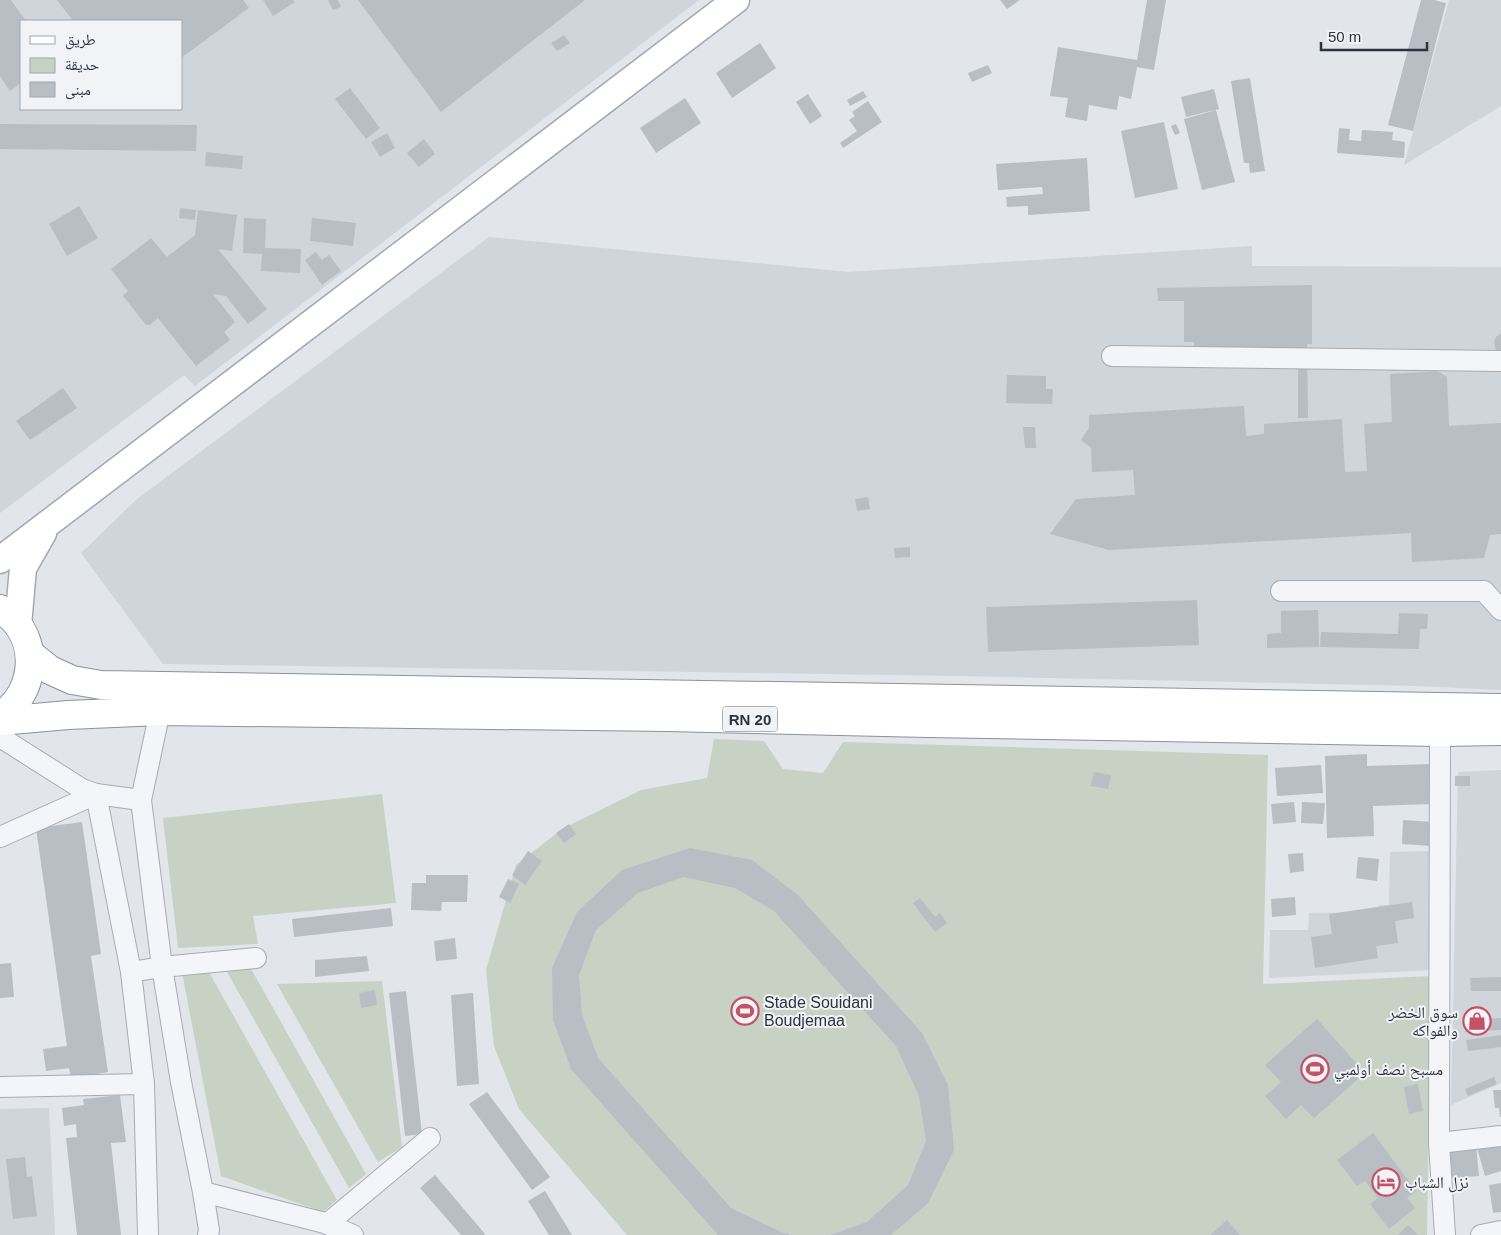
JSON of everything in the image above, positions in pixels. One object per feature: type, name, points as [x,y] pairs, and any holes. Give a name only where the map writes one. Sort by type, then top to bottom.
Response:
[{"type":"highway","points":[[0,716],[8,711],[22,695],[29,675],[30,654],[26,638],[9,616]]},
{"type":"highway","name":"RN 20","points":[[30,654],[50,670],[72,680],[101,685],[1501,708]]},
{"type":"highway","name":"RN 20","points":[[0,721],[68,715],[160,711],[667,717],[1440,732],[1501,731]]},
{"type":"main road","points":[[0,560],[736,0]]},
{"type":"main road","points":[[9,616],[23,568],[50,522]]},
{"type":"street","points":[[1112,356],[1501,361]]},
{"type":"street","points":[[1281,591],[1484,591],[1501,610]]},
{"type":"street","points":[[160,711],[141,800],[162,967],[204,1192],[208,1235]]},
{"type":"street","points":[[1440,732],[1439,1143],[1445,1235]]},
{"type":"street","points":[[0,737],[82,789],[96,794],[141,800]]},
{"type":"street","points":[[0,837],[96,794]]},
{"type":"street","points":[[96,794],[131,972],[144,1084],[148,1235]]},
{"type":"street","points":[[131,972],[162,967],[256,958]]},
{"type":"street","points":[[0,1087],[144,1084]]},
{"type":"street","points":[[1439,1143],[1501,1136]]},
{"type":"street","points":[[327,1224],[430,1138]]},
{"type":"street","points":[[204,1192],[327,1224],[353,1235]]},
{"type":"street","points":[[1482,1235],[1501,1231]]},
{"type":"shaded area","points":[[0,0],[699,0],[195,386],[184,375],[0,513]]},
{"type":"shaded area","points":[[1449,0],[1501,0],[1501,106],[1404,165]]},
{"type":"shaded area","points":[[489,237],[848,272],[1252,246],[1252,266],[1501,267],[1501,690],[1418,686],[962,676],[163,664],[81,553],[137,499]]},
{"type":"shaded area","points":[[1501,770],[1501,1083],[1451,1105],[1458,772]]},
{"type":"shaded area","points":[[1433,851],[1432,970],[1269,978],[1270,930],[1308,930],[1309,913],[1379,912],[1379,905],[1389,905],[1390,852]]},
{"type":"shaded area","points":[[49,1108],[55,1235],[0,1235],[0,1109]]},
{"type":"green space","points":[[714,739],[764,741],[783,769],[823,773],[843,742],[1268,755],[1263,984],[1431,976],[1427,1235],[627,1235],[519,1109],[494,1046],[486,970],[516,865],[562,829],[641,790],[707,778]]},
{"type":"green space","points":[[382,794],[396,903],[253,916],[258,944],[178,948],[163,818]]},
{"type":"green space","points":[[205,965],[337,1200],[323,1212],[221,1176],[181,967]]},
{"type":"green space","points":[[249,965],[366,1174],[349,1188],[226,970]]},
{"type":"green space","points":[[382,981],[402,1147],[378,1162],[277,984]]},
{"type":"building","points":[[0,0],[11,0],[25,20],[20,20],[20,84],[10,91],[0,76]]},
{"type":"building","points":[[57,0],[243,0],[249,8],[182,57],[182,20],[72,20]]},
{"type":"building","points":[[263,0],[293,0],[295,2],[273,16]]},
{"type":"building","points":[[328,0],[338,0],[341,7],[333,10]]},
{"type":"building","points":[[358,0],[585,0],[441,112]]},
{"type":"building","points":[[1000,0],[1020,0],[1007,9]]},
{"type":"building","points":[[1147,0],[1166,0],[1154,70],[1137,67],[1131,99],[1119,96],[1117,110],[1089,105],[1087,121],[1065,117],[1068,98],[1050,96],[1058,47],[1137,60]]},
{"type":"building","points":[[1421,0],[1434,0],[1446,3],[1413,131],[1388,125]]},
{"type":"building","points":[[564,35],[570,43],[557,51],[551,43]]},
{"type":"building","points":[[760,43],[776,68],[732,98],[716,73]]},
{"type":"building","points":[[988,65],[992,73],[972,82],[968,73]]},
{"type":"building","points":[[1250,78],[1265,171],[1250,173],[1249,163],[1244,163],[1231,81]]},
{"type":"building","points":[[350,88],[380,128],[366,139],[335,99]]},
{"type":"building","points":[[1214,89],[1219,109],[1186,117],[1181,97]]},
{"type":"building","points":[[863,91],[867,97],[850,106],[847,100]]},
{"type":"building","points":[[808,94],[822,116],[810,124],[796,102]]},
{"type":"building","points":[[685,98],[701,123],[656,153],[640,128]]},
{"type":"building","points":[[868,101],[882,122],[843,148],[840,143],[857,131],[849,120],[855,116],[852,112]]},
{"type":"building","points":[[1216,110],[1235,182],[1202,190],[1184,119]]},
{"type":"building","points":[[1164,122],[1178,189],[1135,198],[1121,131]]},
{"type":"building","points":[[0,124],[197,125],[196,151],[0,149]]},
{"type":"building","points":[[1176,124],[1180,133],[1175,135],[1171,126]]},
{"type":"building","points":[[1339,128],[1350,129],[1349,140],[1361,141],[1362,130],[1393,132],[1392,140],[1405,142],[1404,158],[1337,153]]},
{"type":"building","points":[[387,133],[395,148],[380,157],[371,142]]},
{"type":"building","points":[[424,139],[435,154],[419,167],[407,153]]},
{"type":"building","points":[[206,152],[243,156],[242,169],[205,166]]},
{"type":"building","points":[[1087,158],[1090,211],[1028,215],[1028,206],[1007,207],[1006,197],[1043,194],[1042,187],[998,190],[996,164]]},
{"type":"building","points":[[79,206],[98,238],[67,256],[49,224]]},
{"type":"building","points":[[180,208],[196,210],[195,220],[179,218]]},
{"type":"building","points":[[198,210],[237,215],[232,251],[218,249],[267,309],[248,324],[226,296],[213,294],[235,322],[224,332],[230,340],[196,366],[158,318],[150,325],[146,325],[123,296],[128,291],[111,269],[151,238],[167,257],[195,235]]},
{"type":"building","points":[[244,218],[266,219],[265,248],[301,249],[300,273],[261,271],[262,254],[243,253]]},
{"type":"building","points":[[312,218],[356,223],[353,246],[310,241]]},
{"type":"building","points":[[316,252],[322,260],[329,255],[341,271],[322,285],[305,260]]},
{"type":"building","points":[[1312,285],[1312,344],[1307,344],[1308,418],[1298,418],[1298,356],[1195,357],[1194,342],[1184,342],[1184,301],[1158,301],[1157,288]]},
{"type":"building","points":[[1501,333],[1501,355],[1496,351],[1494,342]]},
{"type":"building","points":[[1438,371],[1447,377],[1449,426],[1501,423],[1501,534],[1490,535],[1484,558],[1412,562],[1411,533],[1109,550],[1050,534],[1076,499],[1135,495],[1133,470],[1092,472],[1091,448],[1081,440],[1089,428],[1089,415],[1244,406],[1246,436],[1264,434],[1264,424],[1342,419],[1345,472],[1367,471],[1364,424],[1392,422],[1390,374]]},
{"type":"building","points":[[1007,375],[1046,376],[1046,389],[1053,389],[1052,404],[1006,403]]},
{"type":"building","points":[[63,388],[77,408],[30,440],[16,421]]},
{"type":"building","points":[[1023,427],[1035,427],[1036,448],[1025,448]]},
{"type":"building","points":[[868,497],[870,509],[857,511],[855,499]]},
{"type":"building","points":[[910,547],[910,557],[895,558],[894,548]]},
{"type":"building","points":[[1197,600],[1199,645],[988,652],[986,607]]},
{"type":"building","points":[[1318,610],[1319,647],[1267,648],[1267,634],[1281,633],[1281,611]]},
{"type":"building","points":[[1399,613],[1428,614],[1427,629],[1420,629],[1419,649],[1320,647],[1321,632],[1398,634]]},
{"type":"building","points":[[1367,754],[1367,766],[1431,764],[1433,804],[1373,806],[1374,836],[1327,838],[1325,756]]},
{"type":"building","points":[[1321,765],[1323,793],[1277,796],[1275,768]]},
{"type":"building","points":[[1094,772],[1111,775],[1108,789],[1091,786]]},
{"type":"building","points":[[1455,776],[1470,776],[1470,786],[1455,786]]},
{"type":"building","points":[[1294,802],[1296,822],[1273,824],[1271,804]]},
{"type":"building","points":[[1302,802],[1325,803],[1323,824],[1301,823]]},
{"type":"building","points":[[1403,820],[1434,822],[1432,846],[1402,844]]},
{"type":"building","points":[[82,822],[101,954],[91,956],[108,1072],[71,1078],[69,1068],[46,1071],[43,1049],[67,1046],[36,828]]},
{"type":"building","points":[[569,824],[576,834],[564,843],[556,833]]},
{"type":"building","points":[[690,848],[752,860],[798,895],[922,1033],[948,1085],[954,1150],[928,1203],[891,1235],[830,1235],[867,1222],[908,1185],[926,1141],[919,1096],[896,1046],[774,911],[735,888],[683,877],[638,893],[596,930],[579,975],[582,1015],[598,1058],[731,1208],[789,1235],[718,1235],[571,1069],[553,1020],[552,968],[577,912],[622,870]]},
{"type":"building","points":[[528,851],[542,861],[525,885],[512,875]]},
{"type":"building","points":[[1303,853],[1304,871],[1290,873],[1288,854]]},
{"type":"building","points":[[1358,857],[1379,859],[1377,881],[1356,878]]},
{"type":"building","points":[[426,875],[468,875],[467,902],[442,902],[441,911],[411,910],[412,883],[426,883]]},
{"type":"building","points":[[508,879],[519,884],[510,903],[499,897]]},
{"type":"building","points":[[1295,897],[1296,915],[1272,917],[1271,899]]},
{"type":"building","points":[[920,898],[935,917],[940,913],[947,923],[935,932],[913,903]]},
{"type":"building","points":[[1412,902],[1414,918],[1395,921],[1398,943],[1376,946],[1378,958],[1315,968],[1311,937],[1332,934],[1329,914]]},
{"type":"building","points":[[391,908],[393,926],[294,937],[292,919]]},
{"type":"building","points":[[455,938],[457,959],[436,961],[434,941]]},
{"type":"building","points":[[367,956],[369,971],[315,977],[315,960]]},
{"type":"building","points":[[11,963],[14,997],[0,998],[0,964]]},
{"type":"building","points":[[1501,977],[1501,991],[1471,991],[1470,978]]},
{"type":"building","points":[[375,990],[377,1005],[361,1008],[359,993]]},
{"type":"building","points":[[406,991],[422,1134],[405,1136],[389,993]]},
{"type":"building","points":[[473,993],[479,1084],[457,1086],[451,995]]},
{"type":"building","points":[[1501,1018],[1501,1030],[1465,1032],[1465,1020]]},
{"type":"building","name":"مسبح نصف أولمبي","points":[[1317,1019],[1365,1073],[1314,1118],[1301,1105],[1286,1119],[1265,1096],[1281,1082],[1265,1065]]},
{"type":"building","points":[[1501,1035],[1501,1047],[1468,1051],[1466,1040]]},
{"type":"building","points":[[1494,1077],[1497,1084],[1468,1096],[1465,1089]]},
{"type":"building","points":[[1418,1084],[1423,1111],[1409,1114],[1404,1087]]},
{"type":"building","points":[[1493,1090],[1501,1090],[1501,1117],[1499,1108],[1495,1108]]},
{"type":"building","points":[[487,1092],[550,1177],[532,1190],[469,1104]]},
{"type":"building","points":[[120,1095],[126,1142],[111,1143],[121,1235],[77,1235],[66,1138],[77,1137],[76,1124],[64,1126],[62,1108],[84,1105],[83,1099]]},
{"type":"building","points":[[1373,1133],[1416,1191],[1407,1198],[1415,1208],[1389,1229],[1370,1204],[1378,1198],[1365,1181],[1357,1186],[1337,1160]]},
{"type":"building","points":[[1501,1141],[1501,1171],[1485,1176],[1477,1148]]},
{"type":"building","points":[[1476,1145],[1479,1176],[1452,1178],[1451,1164],[1444,1164],[1443,1149]]},
{"type":"building","points":[[25,1157],[27,1177],[32,1176],[37,1216],[13,1219],[6,1159]]},
{"type":"building","points":[[435,1175],[484,1235],[461,1235],[420,1188]]},
{"type":"building","points":[[1501,1183],[1501,1212],[1493,1213],[1489,1185]]},
{"type":"building","points":[[545,1191],[572,1235],[549,1235],[528,1201]]},
{"type":"building","points":[[1227,1220],[1240,1235],[1210,1235]]},
{"type":"building","points":[[1408,1225],[1418,1235],[1398,1235]]},
{"type":"place","name":"Stade Souidani Boudjemaa","points":[[745,1011]]},
{"type":"place","name":"سوق الخضر والفواكه","points":[[1477,1021]]},
{"type":"place","name":"مسبح نصف أولمبي","points":[[1315,1069]]},
{"type":"place","name":"نزل الشباب","points":[[1386,1182]]}]
